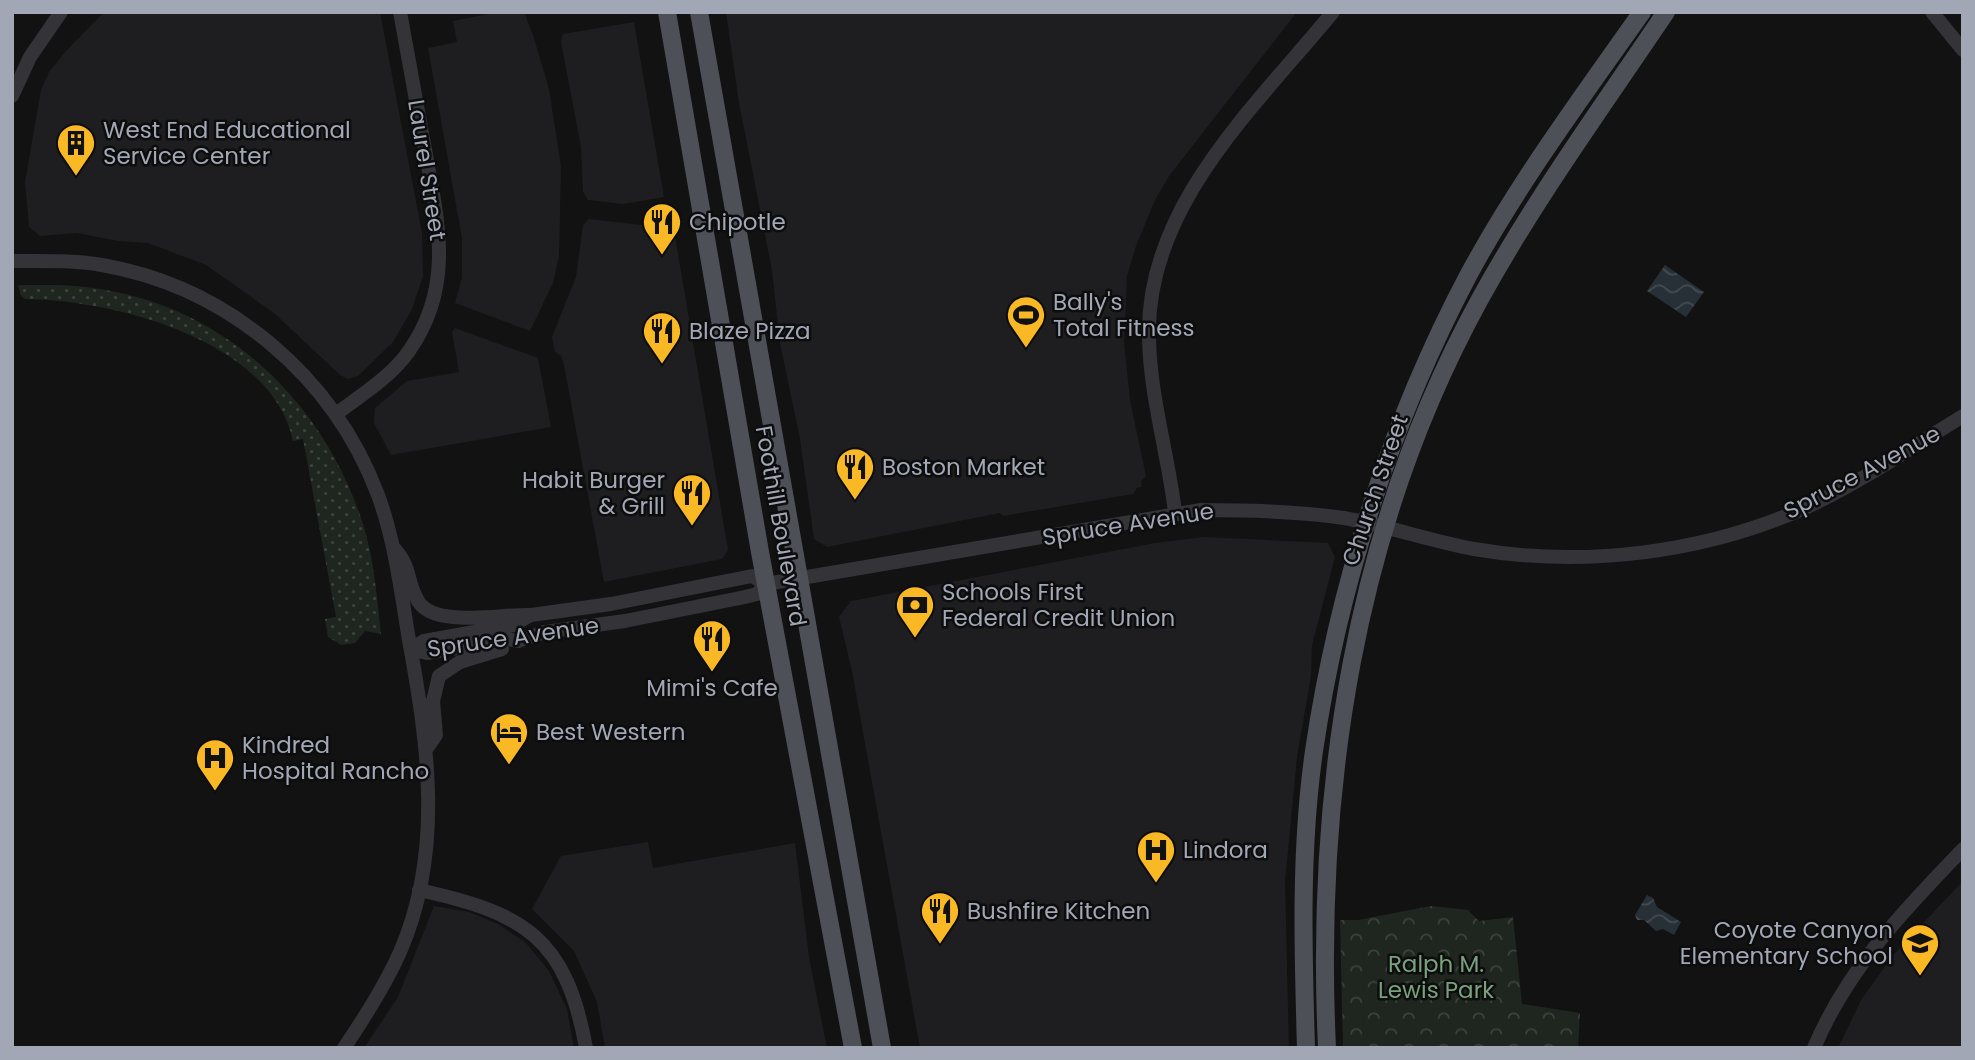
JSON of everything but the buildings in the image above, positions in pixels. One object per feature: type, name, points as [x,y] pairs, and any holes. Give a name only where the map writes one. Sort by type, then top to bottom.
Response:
[{"type":"main road","name":"Foothill Boulevard","points":[[667,12],[766,584],[853,1048]]},
{"type":"main road","name":"Foothill Boulevard","points":[[699,12],[882,1048]]},
{"type":"main road","name":"Church Street","points":[[1306,1048],[1303,905],[1314,753],[1328,666],[1366,523],[1408,409],[1470,273],[1520,188],[1642,12]]},
{"type":"main road","name":"Church Street","points":[[1327,1048],[1323,906],[1337,741],[1354,642],[1385,528],[1425,419],[1479,301],[1548,184],[1666,12]]},
{"type":"main road","points":[[1303,905],[1323,906]]},
{"type":"street","points":[[12,96],[17,72],[61,12]]},
{"type":"street","name":"Laurel Street","points":[[336,414],[385,377],[408,352],[432,311],[438,283],[439,228],[400,12]]},
{"type":"street","points":[[1175,512],[1149,339],[1151,298],[1162,250],[1182,204],[1209,164],[1333,12]]},
{"type":"street","points":[[1932,12],[1963,50]]},
{"type":"street","points":[[12,261],[102,265],[150,277],[196,295],[237,318],[273,345],[307,378],[336,414],[366,467],[386,520],[411,649],[427,748],[429,818],[419,890],[401,951],[372,1006],[344,1048]]},
{"type":"street","name":"Spruce Avenue","points":[[411,649],[427,653],[508,639],[519,641],[545,632],[638,619],[757,594],[766,584],[1175,512],[1266,509],[1366,523],[1475,549],[1537,556],[1588,557],[1671,548],[1720,537],[1805,508],[1963,416]]},
{"type":"street","points":[[392,546],[407,563],[416,597],[428,611],[457,617],[530,615]]},
{"type":"street","name":"Spruce Avenue","points":[[411,649],[425,641],[513,625],[530,615],[611,604],[752,576],[766,584]]},
{"type":"street","points":[[427,748],[436,736],[433,701],[439,677],[460,662],[509,648],[519,641]]},
{"type":"street","points":[[1814,1048],[1827,1018],[1873,945],[1963,849]]},
{"type":"street","points":[[419,890],[488,908],[509,917],[537,939],[561,968],[575,995],[586,1048]]},
{"type":"shaded area","points":[[104,12],[380,12],[422,233],[423,276],[412,309],[393,342],[358,376],[348,379],[340,375],[274,313],[206,265],[148,243],[118,241],[77,233],[40,236],[29,227],[25,182],[41,90],[49,72]]},
{"type":"shaded area","points":[[498,12],[524,12],[549,89],[561,166],[559,256],[553,283],[530,331],[455,303],[462,277],[462,238],[428,48],[457,42],[453,21]]},
{"type":"shaded area","points":[[726,12],[1297,12],[1169,176],[1155,200],[1136,246],[1127,276],[1124,342],[1130,400],[1146,476],[1141,481],[1142,487],[1137,488],[1133,494],[1003,516],[1000,513],[827,547],[814,539],[800,439],[780,343],[772,270],[739,103]]},
{"type":"shaded area","points":[[634,22],[664,197],[623,204],[588,200],[583,192],[581,147],[561,42],[563,34]]},
{"type":"shaded area","points":[[589,219],[651,226],[673,224],[728,550],[722,559],[604,582],[564,365],[561,356],[555,352],[552,337],[576,277],[583,225]]},
{"type":"shaded area","points":[[455,328],[538,358],[551,427],[391,455],[374,423],[375,408],[407,381],[459,372],[452,332]]},
{"type":"shaded area","points":[[1204,537],[1328,543],[1335,557],[1312,645],[1311,676],[1297,757],[1285,882],[1289,1048],[920,1048],[852,671],[839,617],[851,601],[1155,543]]},
{"type":"shaded area","points":[[648,842],[653,868],[795,843],[809,957],[827,1048],[605,1048],[597,1002],[574,951],[532,909],[561,856]]},
{"type":"shaded area","name":"Coyote Canyon Elementary School","points":[[1963,881],[1963,1048],[1838,1048],[1861,1000],[1894,954]]},
{"type":"shaded area","points":[[434,906],[469,912],[498,924],[526,943],[549,971],[567,1009],[574,1048],[364,1048],[398,997]]},
{"type":"green space","points":[[18,285],[84,287],[140,298],[185,315],[225,338],[262,366],[295,400],[323,438],[346,479],[370,551],[381,634],[365,631],[355,643],[341,645],[328,637],[325,619],[336,617],[303,439],[293,441],[279,406],[255,376],[222,352],[184,332],[101,307],[25,299],[21,296]]},
{"type":"green space","name":"Ralph M. Lewis Park","points":[[1431,906],[1468,910],[1479,921],[1513,917],[1522,1004],[1580,1013],[1578,1048],[1343,1048],[1340,920],[1358,920]]},
{"type":"water","points":[[1665,265],[1704,292],[1686,317],[1647,291]]},
{"type":"water","points":[[1647,895],[1653,898],[1657,907],[1681,922],[1674,935],[1663,929],[1656,931],[1644,920],[1637,920],[1635,915]]},
{"type":"place","name":"West End Educational Service Center","points":[[76,177]]},
{"type":"place","name":"Chipotle","points":[[662,256]]},
{"type":"place","name":"Bally's Total Fitness","points":[[1026,349]]},
{"type":"place","name":"Blaze Pizza","points":[[662,365]]},
{"type":"place","name":"Boston Market","points":[[855,501]]},
{"type":"place","name":"Habit Burger & Grill","points":[[692,527]]},
{"type":"place","name":"Schools First Federal Credit Union","points":[[915,639]]},
{"type":"place","name":"Mimi's Cafe","points":[[712,673]]},
{"type":"place","name":"Best Western","points":[[509,766]]},
{"type":"place","name":"Kindred Hospital Rancho","points":[[215,792]]},
{"type":"place","name":"Lindora","points":[[1156,884]]},
{"type":"place","name":"Bushfire Kitchen","points":[[940,945]]},
{"type":"place","name":"Coyote Canyon Elementary School","points":[[1920,977]]}]
